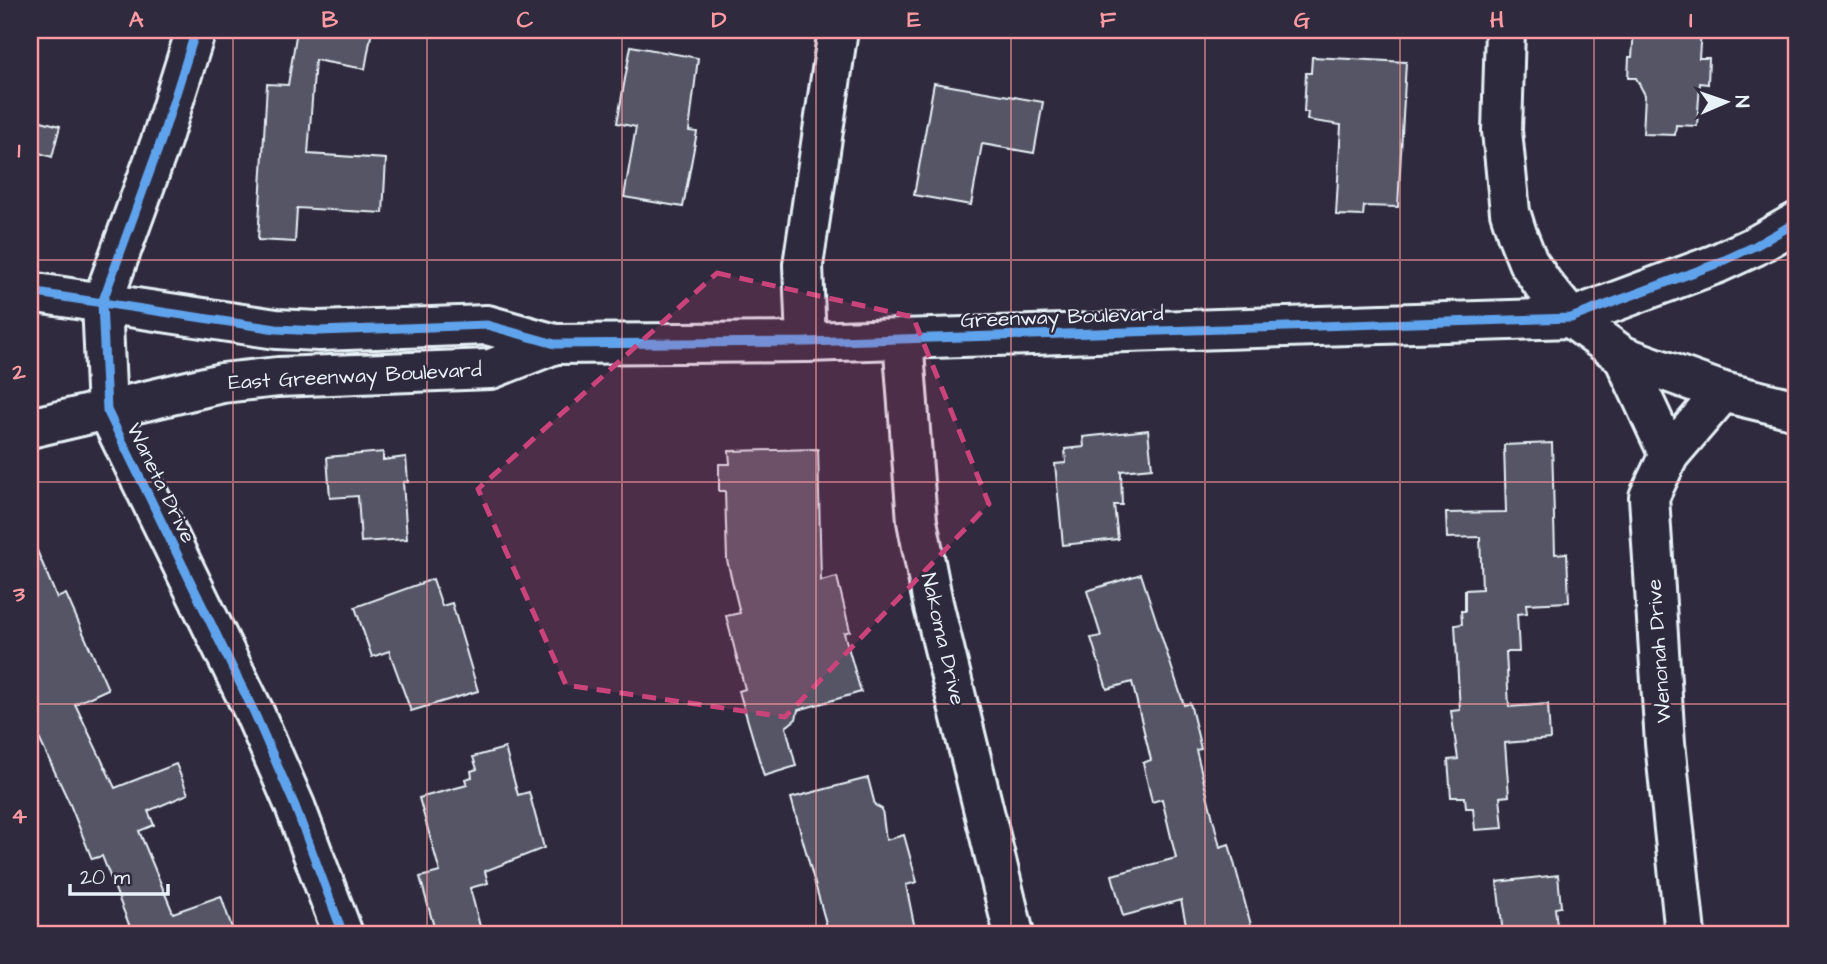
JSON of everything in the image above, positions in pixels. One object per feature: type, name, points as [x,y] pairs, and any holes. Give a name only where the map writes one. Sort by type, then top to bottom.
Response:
[{"type":"street","name":"Waneta Drive","points":[[196,30],[161,141],[102,303],[107,410],[254,712],[295,806],[343,934]]},
{"type":"street","points":[[806,342],[803,265],[838,30]]},
{"type":"street","points":[[1505,30],[1502,131],[1510,212],[1528,262],[1543,284],[1571,318],[1623,356],[1723,392],[1797,410]]},
{"type":"street","name":"Greenway Boulevard","points":[[555,344],[806,342],[1571,318],[1716,264],[1797,222]]},
{"type":"street","points":[[30,292],[276,329],[319,331],[487,325],[555,344]]},
{"type":"street","name":"Nakoma Drive","points":[[903,339],[917,521],[933,603],[1014,934]]},
{"type":"street","name":"East Greenway Boulevard","points":[[30,428],[222,383],[278,377],[491,369],[555,344]]},
{"type":"street","points":[[1623,356],[1669,455]]},
{"type":"street","name":"Wenonah Drive","points":[[1685,934],[1665,743],[1648,497],[1669,455],[1723,392]]},
{"type":"highlighted area","points":[[717,273],[913,317],[989,504],[785,717],[566,685],[478,489]]},
{"type":"building","points":[[297,30],[372,30],[365,69],[315,60],[308,154],[386,159],[383,213],[297,208],[295,242],[258,240],[267,84],[288,85]]},
{"type":"building","points":[[1634,30],[1701,30],[1699,58],[1709,58],[1708,84],[1700,83],[1697,126],[1676,125],[1675,135],[1643,134],[1645,95],[1636,78],[1628,78]]},
{"type":"building","points":[[631,46],[698,58],[689,131],[697,132],[683,207],[624,197],[636,127],[617,123]]},
{"type":"building","points":[[1312,57],[1406,62],[1398,207],[1364,206],[1363,216],[1336,215],[1341,125],[1307,120],[1308,112],[1304,112],[1306,73],[1311,73]]},
{"type":"building","points":[[934,83],[1043,102],[1034,153],[982,144],[971,205],[914,195]]},
{"type":"building","points":[[30,118],[60,126],[52,157],[30,150]]},
{"type":"building","points":[[1148,430],[1152,468],[1121,471],[1122,505],[1114,505],[1118,539],[1063,545],[1055,464],[1066,463],[1065,449],[1084,447],[1083,437]]},
{"type":"building","points":[[1552,443],[1555,554],[1567,553],[1569,602],[1526,604],[1527,613],[1517,614],[1519,652],[1506,652],[1509,707],[1548,704],[1550,739],[1505,743],[1509,796],[1500,797],[1503,828],[1475,830],[1473,808],[1466,808],[1465,797],[1451,797],[1448,760],[1458,759],[1451,711],[1460,710],[1455,625],[1462,624],[1461,611],[1465,611],[1465,590],[1482,589],[1480,537],[1447,538],[1446,513],[1506,512],[1504,445]]},
{"type":"building","points":[[818,449],[821,581],[837,577],[850,631],[844,633],[861,692],[798,710],[796,719],[786,727],[796,766],[764,776],[739,691],[745,689],[726,616],[740,613],[727,560],[725,491],[719,491],[719,464],[730,464],[729,451]]},
{"type":"building","points":[[383,452],[383,460],[406,457],[408,482],[403,482],[407,539],[361,542],[358,496],[330,498],[327,457]]},
{"type":"building","points":[[30,534],[57,598],[66,594],[108,689],[75,704],[115,788],[176,764],[188,794],[148,811],[154,825],[139,831],[173,913],[221,896],[234,934],[123,934],[122,930],[130,927],[102,856],[92,859],[30,719]]},
{"type":"building","points":[[1141,574],[1184,705],[1190,703],[1201,749],[1196,750],[1220,847],[1229,844],[1251,925],[1234,930],[1235,934],[1188,934],[1181,900],[1123,916],[1112,875],[1176,858],[1162,799],[1152,802],[1143,763],[1151,760],[1132,682],[1107,689],[1091,638],[1101,636],[1087,591]]},
{"type":"building","points":[[433,579],[442,606],[452,603],[478,691],[411,711],[389,651],[372,657],[355,607]]},
{"type":"building","points":[[505,748],[518,795],[529,792],[544,848],[485,871],[488,883],[470,888],[482,934],[436,934],[420,877],[440,872],[419,798],[467,785],[465,779],[472,777],[471,771],[477,769],[473,757]]},
{"type":"building","points":[[868,778],[875,805],[882,809],[886,840],[904,835],[917,882],[906,885],[916,934],[829,934],[791,798]]},
{"type":"building","points":[[1558,875],[1561,907],[1555,908],[1558,934],[1503,934],[1497,882]]},
{"type":"cycle path","points":[[196,30],[161,141],[102,303],[107,410],[254,712],[295,806],[343,934]]},
{"type":"cycle path","points":[[30,292],[276,329],[319,331],[487,325],[555,344],[806,342],[1571,318],[1716,264],[1797,222]]}]
